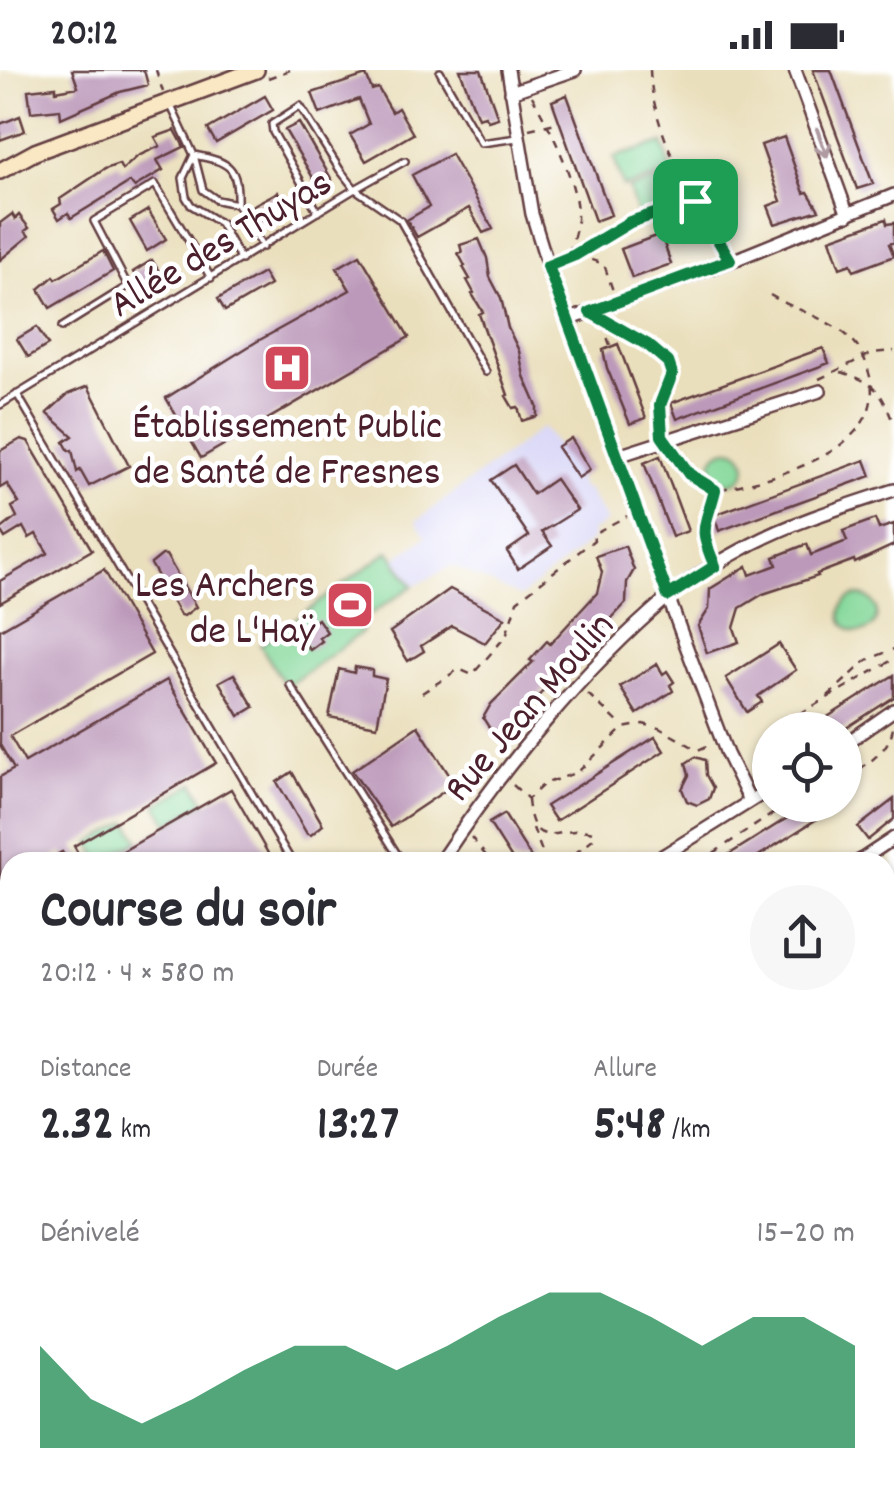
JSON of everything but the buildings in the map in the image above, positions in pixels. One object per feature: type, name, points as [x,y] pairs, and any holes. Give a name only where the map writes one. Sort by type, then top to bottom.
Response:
[{"type":"main road","points":[[0,171],[35,152],[256,70]]},
{"type":"street","points":[[508,70],[532,214],[548,266],[722,740],[750,801],[669,852]]},
{"type":"street","points":[[511,92],[575,70]]},
{"type":"street","points":[[795,70],[848,215]]},
{"type":"street","points":[[568,320],[894,195]]},
{"type":"street","points":[[618,456],[821,384]]},
{"type":"street","name":"Rue Jean Moulin","points":[[447,852],[502,774],[668,596],[755,542],[894,490]]},
{"type":"street","points":[[862,732],[891,712]]},
{"type":"street","points":[[873,852],[894,838]]},
{"type":"lane","points":[[440,72],[481,142],[517,134]]},
{"type":"lane","points":[[170,102],[194,155],[203,190],[208,196],[237,204]]},
{"type":"lane","points":[[318,212],[273,132],[272,124],[300,106],[340,170],[356,188],[405,161]]},
{"type":"lane","points":[[194,155],[228,164],[238,186],[237,204],[263,247]]},
{"type":"lane","points":[[194,155],[183,178],[186,197],[191,205],[220,223],[241,260]]},
{"type":"lane","points":[[62,327],[128,286],[94,222],[155,184],[211,278]]},
{"type":"lane","name":"Allée des Thuyas","points":[[0,405],[356,188],[400,220],[486,372]]},
{"type":"lane","points":[[17,394],[286,852]]},
{"type":"lane","points":[[290,685],[396,852]]},
{"type":"path","points":[[156,70],[158,86],[170,102]]},
{"type":"path","points":[[650,70],[656,114],[695,201],[730,260]]},
{"type":"path","points":[[528,87],[549,126],[576,210],[576,230],[567,258]]},
{"type":"path","points":[[517,134],[556,124]]},
{"type":"path","points":[[548,266],[575,255],[630,222],[695,201]]},
{"type":"path","points":[[575,255],[604,264],[617,302]]},
{"type":"path","points":[[770,295],[842,332],[864,358],[872,384],[894,425]]},
{"type":"path","points":[[610,345],[599,317],[648,345],[668,362],[672,374],[660,405],[664,440],[689,474],[715,490],[795,471],[832,452],[869,409],[872,384]]},
{"type":"path","points":[[864,358],[894,351]]},
{"type":"path","points":[[814,369],[821,384]]},
{"type":"path","points":[[839,372],[872,384]]},
{"type":"path","points":[[890,415],[894,404]]},
{"type":"path","points":[[715,490],[704,526],[715,566]]},
{"type":"path","points":[[422,694],[459,669],[472,675],[506,636],[517,601],[594,540],[593,534],[638,512]]},
{"type":"path","points":[[823,700],[868,660],[894,649]]},
{"type":"path","points":[[802,712],[894,659]]},
{"type":"path","points":[[580,686],[623,728]]},
{"type":"path","points":[[862,768],[876,760],[892,734],[891,712]]},
{"type":"path","points":[[528,799],[544,784],[578,772],[623,728],[652,726],[697,752],[722,740]]},
{"type":"path","points":[[502,774],[528,799],[542,852]]},
{"type":"path","points":[[715,852],[760,822]]},
{"type":"path","points":[[533,826],[537,831],[554,835],[594,832],[594,838],[577,852]]},
{"type":"path","points":[[462,829],[482,852]]},
{"type":"shaded area","points":[[543,427],[557,447],[571,438],[590,470],[578,478],[579,483],[607,522],[591,532],[593,539],[520,597],[451,566],[415,586],[396,558],[426,537],[416,521]]},
{"type":"green space","points":[[663,143],[672,173],[623,187],[614,157]]},
{"type":"green space","points":[[680,174],[688,200],[637,215],[629,189]]},
{"type":"green space","points":[[729,449],[741,454],[746,466],[741,478],[729,483],[717,478],[712,466],[717,454]]},
{"type":"green space","name":"Les Archers de L'Haÿ","points":[[389,551],[413,586],[357,623],[362,632],[286,687],[260,645]]},
{"type":"green space","points":[[859,596],[872,601],[877,614],[872,627],[859,632],[846,627],[841,614],[846,601]]},
{"type":"green space","points":[[194,783],[205,802],[168,824],[157,805]]},
{"type":"green space","points":[[128,822],[139,840],[118,852],[95,852],[90,843]]},
{"type":"place","name":"Établissement Public de Santé de Fresnes","points":[[287,368]]},
{"type":"place","name":"Les Archers de L'Haÿ","points":[[350,605]]},
{"type":"route","points":[[695,201],[730,260],[590,312],[648,345],[668,362],[672,374],[660,405],[662,436],[689,474],[715,490],[705,515],[704,536],[715,566],[668,596],[548,266],[575,255],[630,222],[695,201]]}]
